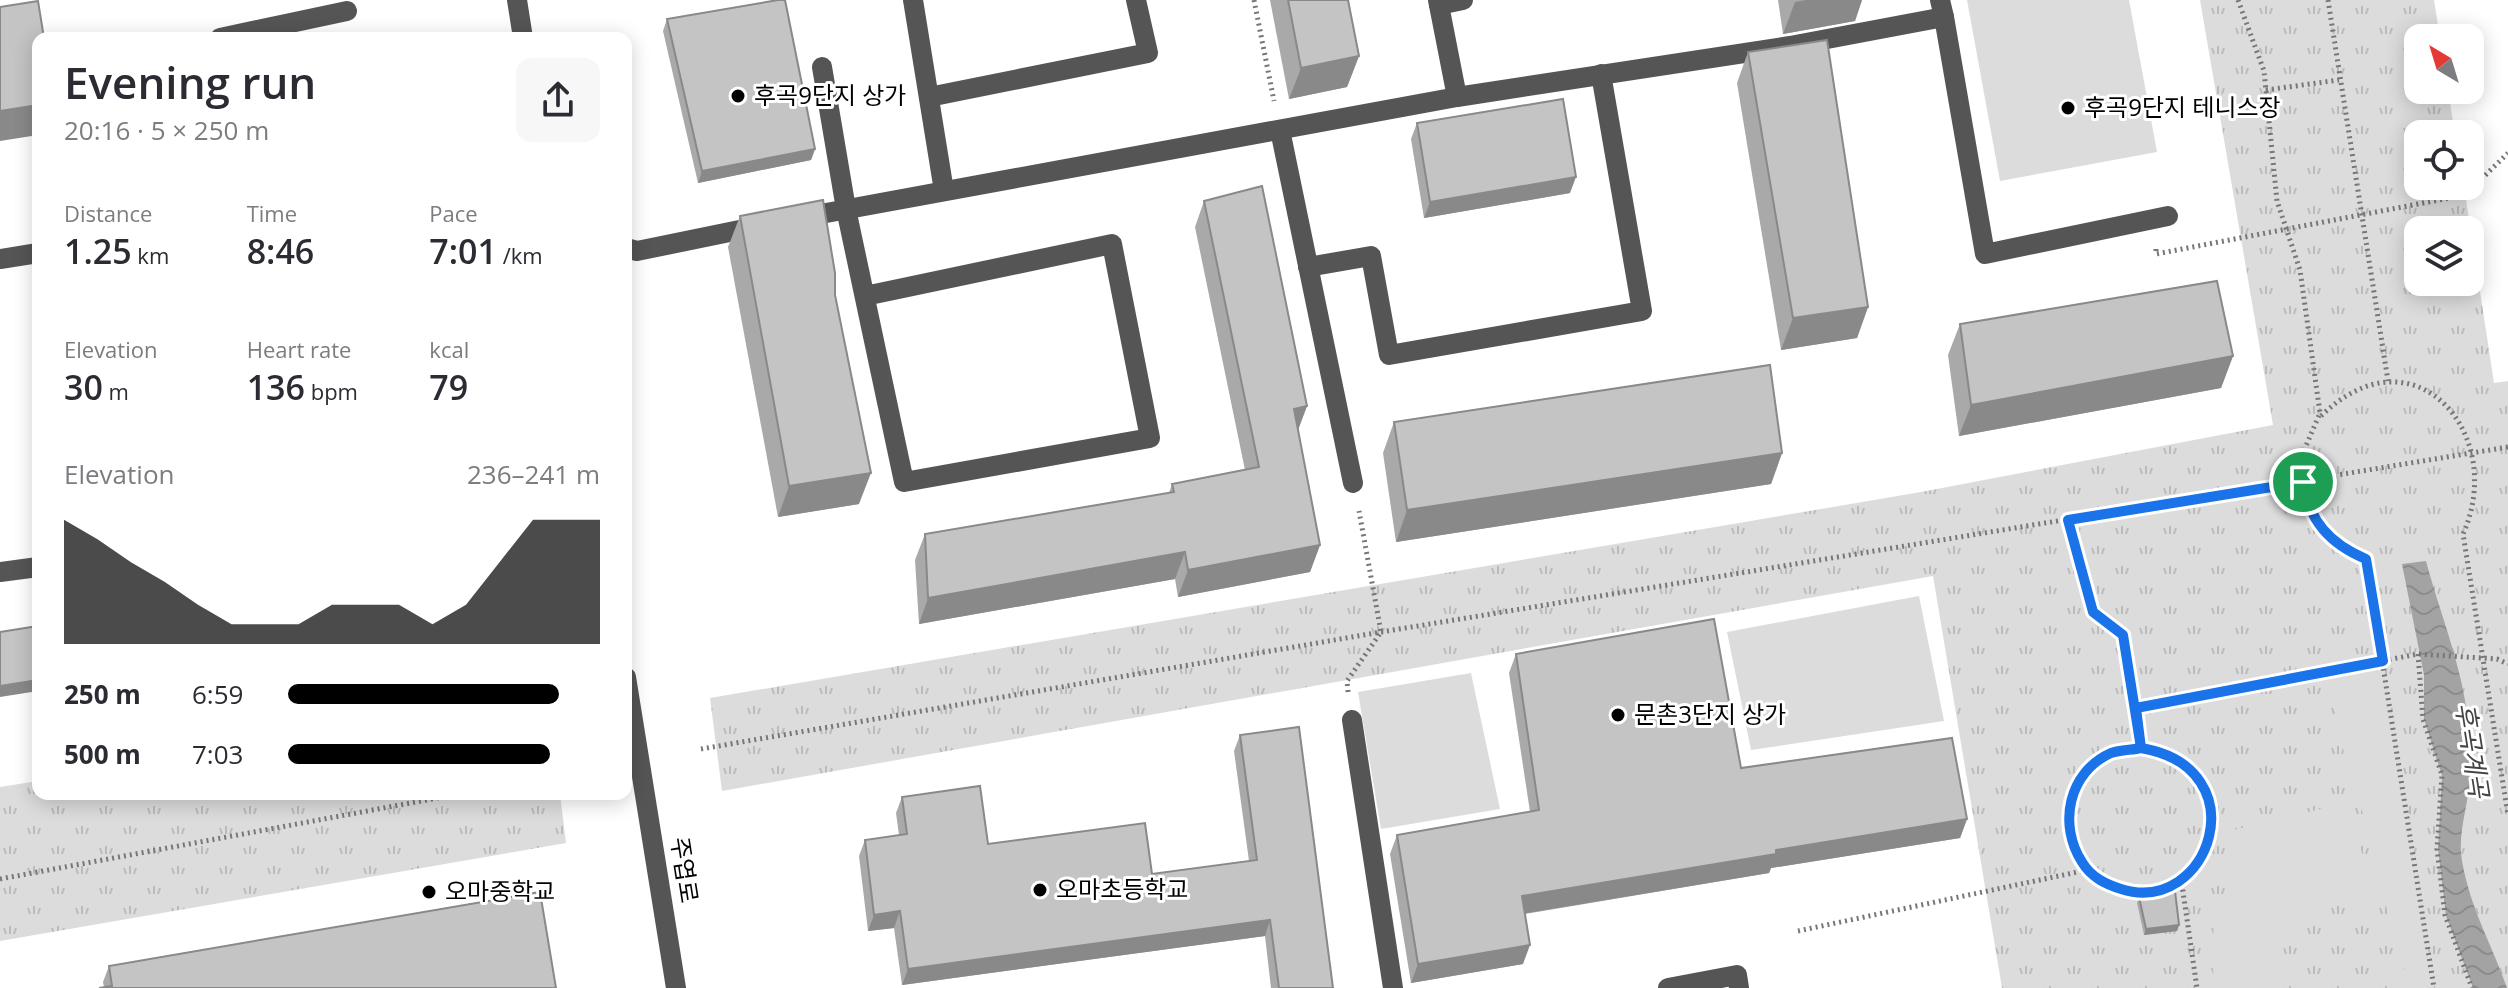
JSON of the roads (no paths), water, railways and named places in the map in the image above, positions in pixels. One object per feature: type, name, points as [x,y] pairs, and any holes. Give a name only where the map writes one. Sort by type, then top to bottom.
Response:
[{"type":"street","points":[[517,0],[522,32]]},
{"type":"street","points":[[913,0],[944,191]]},
{"type":"street","points":[[929,97],[1148,53],[1136,0]]},
{"type":"street","points":[[1457,97],[1438,2],[1463,0]]},
{"type":"street","points":[[632,250],[1457,97],[1790,46],[1942,9],[1985,254],[2160,218]]},
{"type":"street","points":[[248,32],[347,11]]},
{"type":"street","points":[[822,67],[846,209],[904,482],[1150,438],[1112,244],[865,296]]},
{"type":"street","points":[[1308,267],[1371,256],[1389,355],[1642,311],[1601,74]]},
{"type":"street","points":[[1280,130],[1353,483]]},
{"type":"street","points":[[0,259],[32,254]]},
{"type":"street","points":[[0,572],[32,568]]},
{"type":"street","name":"주엽로","points":[[632,713],[676,988]]},
{"type":"street","points":[[1352,720],[1393,988]]},
{"type":"street","points":[[1668,988],[1737,975],[1739,988]]},
{"type":"water","points":[[2426,561],[2456,660],[2468,721],[2470,776],[2461,840],[2462,861],[2476,911],[2507,988],[2473,988],[2446,916],[2438,849],[2442,776],[2424,719],[2424,675],[2402,564]]},
{"type":"place","name":"후곡9단지 상가","points":[[738,96]]},
{"type":"place","name":"후곡9단지 테니스장","points":[[2068,108]]},
{"type":"place","name":"문촌3단지 상가","points":[[1618,715]]},
{"type":"place","name":"오마초등학교","points":[[1040,890]]},
{"type":"place","name":"오마중학교","points":[[429,892]]},
{"type":"water label","name":"후곡계곡","points":[[2472,750]]}]
